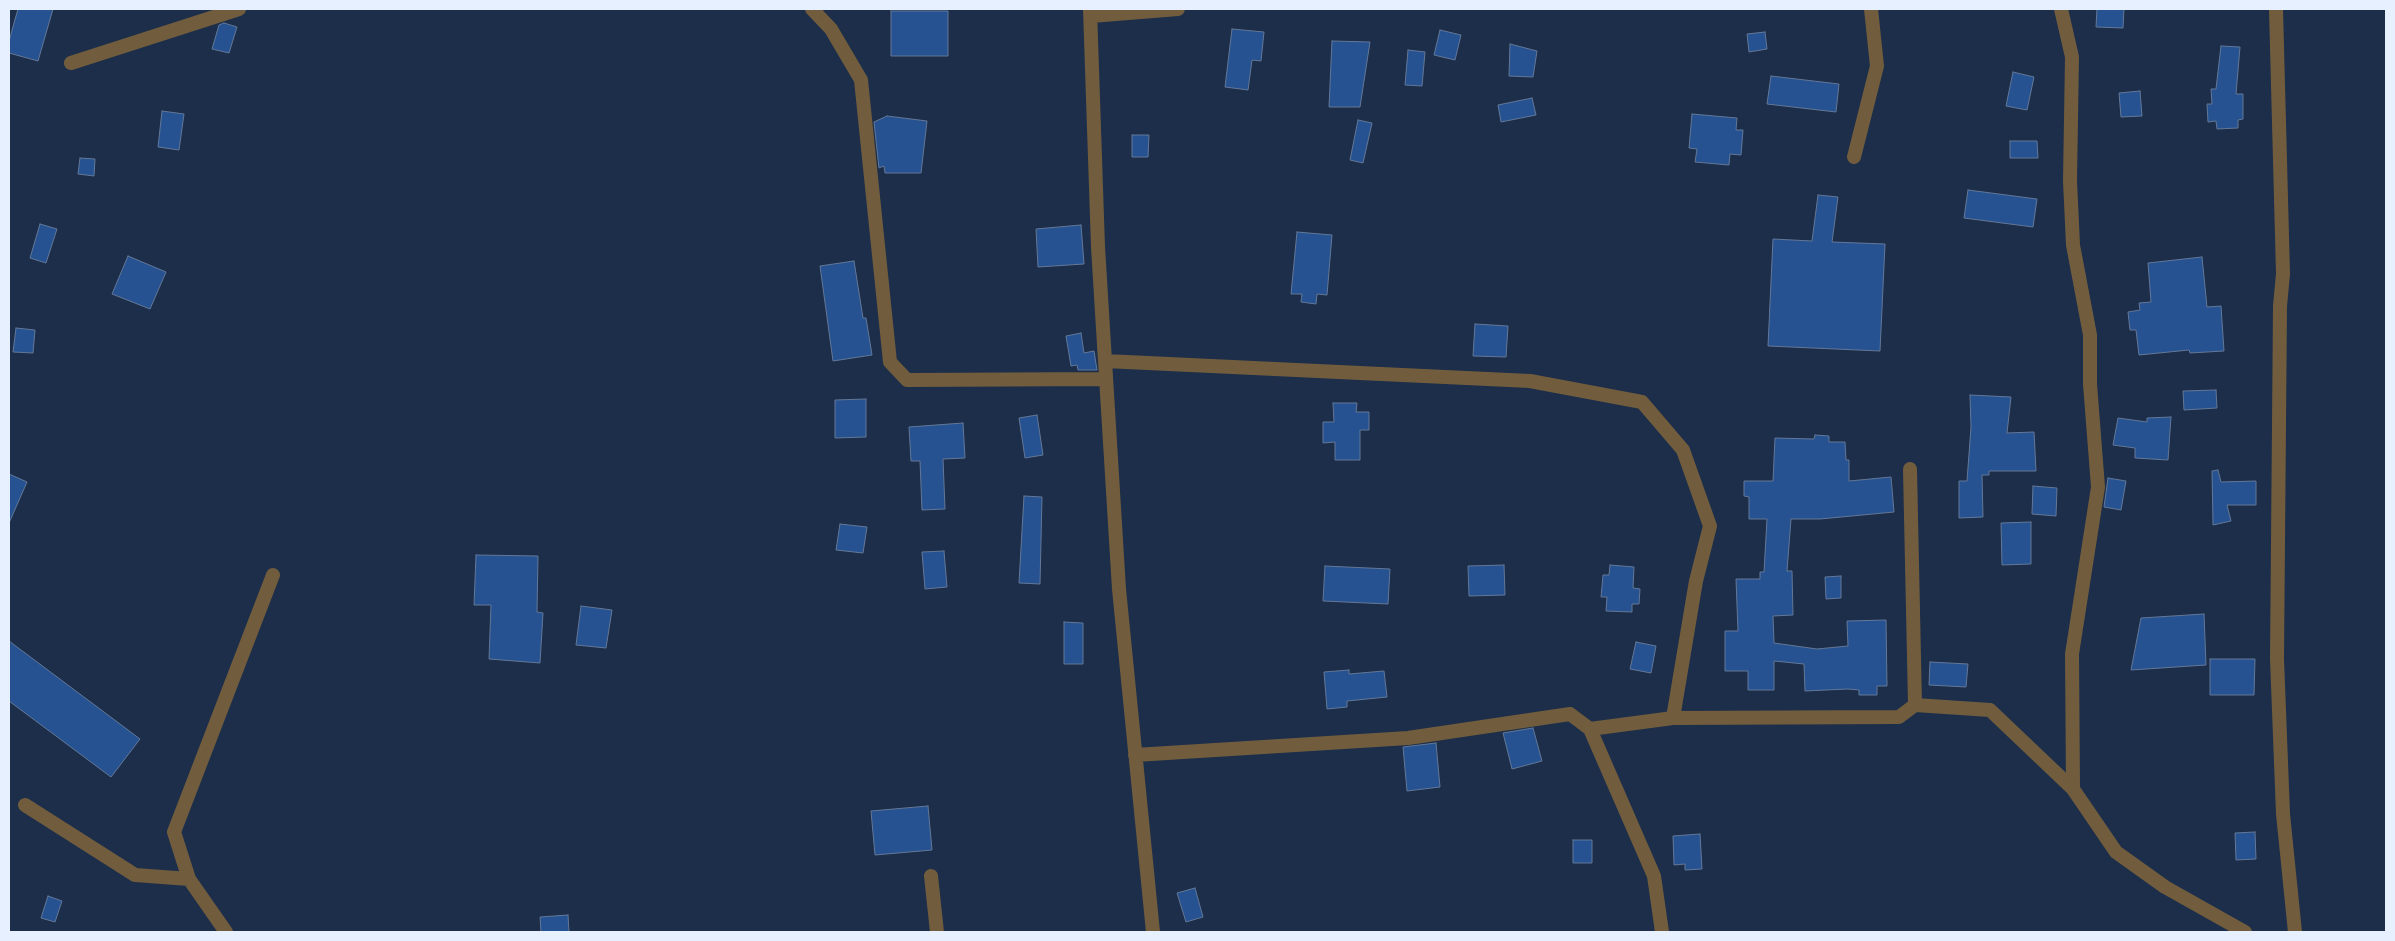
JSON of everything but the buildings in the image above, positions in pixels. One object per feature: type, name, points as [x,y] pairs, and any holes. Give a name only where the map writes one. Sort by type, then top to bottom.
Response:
[{"type":"street","points":[[71,62],[239,9]]},
{"type":"street","points":[[812,9],[831,29],[861,80],[890,362],[907,380],[1106,379]]},
{"type":"street","points":[[1153,932],[1119,589],[1098,247],[1091,12],[1178,9]]},
{"type":"street","points":[[1854,157],[1877,66],[1871,9]]},
{"type":"street","points":[[2061,9],[2072,57],[2070,180],[2073,245],[2090,335],[2090,384],[2098,487],[2072,654],[2073,789]]},
{"type":"street","points":[[2276,9],[2283,274],[2280,306],[2278,658],[2283,814],[2295,932]]},
{"type":"street","points":[[1105,361],[1530,381],[1642,402],[1683,450],[1710,526],[1696,581],[1673,718]]},
{"type":"street","points":[[1910,469],[1915,705]]},
{"type":"street","points":[[226,932],[189,879],[174,832],[273,575]]},
{"type":"street","points":[[1590,729],[1673,718],[1899,717],[1915,705],[1990,710],[2073,789],[2116,852],[2165,887],[2245,932]]},
{"type":"street","points":[[1135,755],[1408,738],[1570,714],[1590,729],[1654,876],[1662,932]]},
{"type":"street","points":[[25,806],[135,875],[189,879]]},
{"type":"street","points":[[930,876],[937,932]]}]
